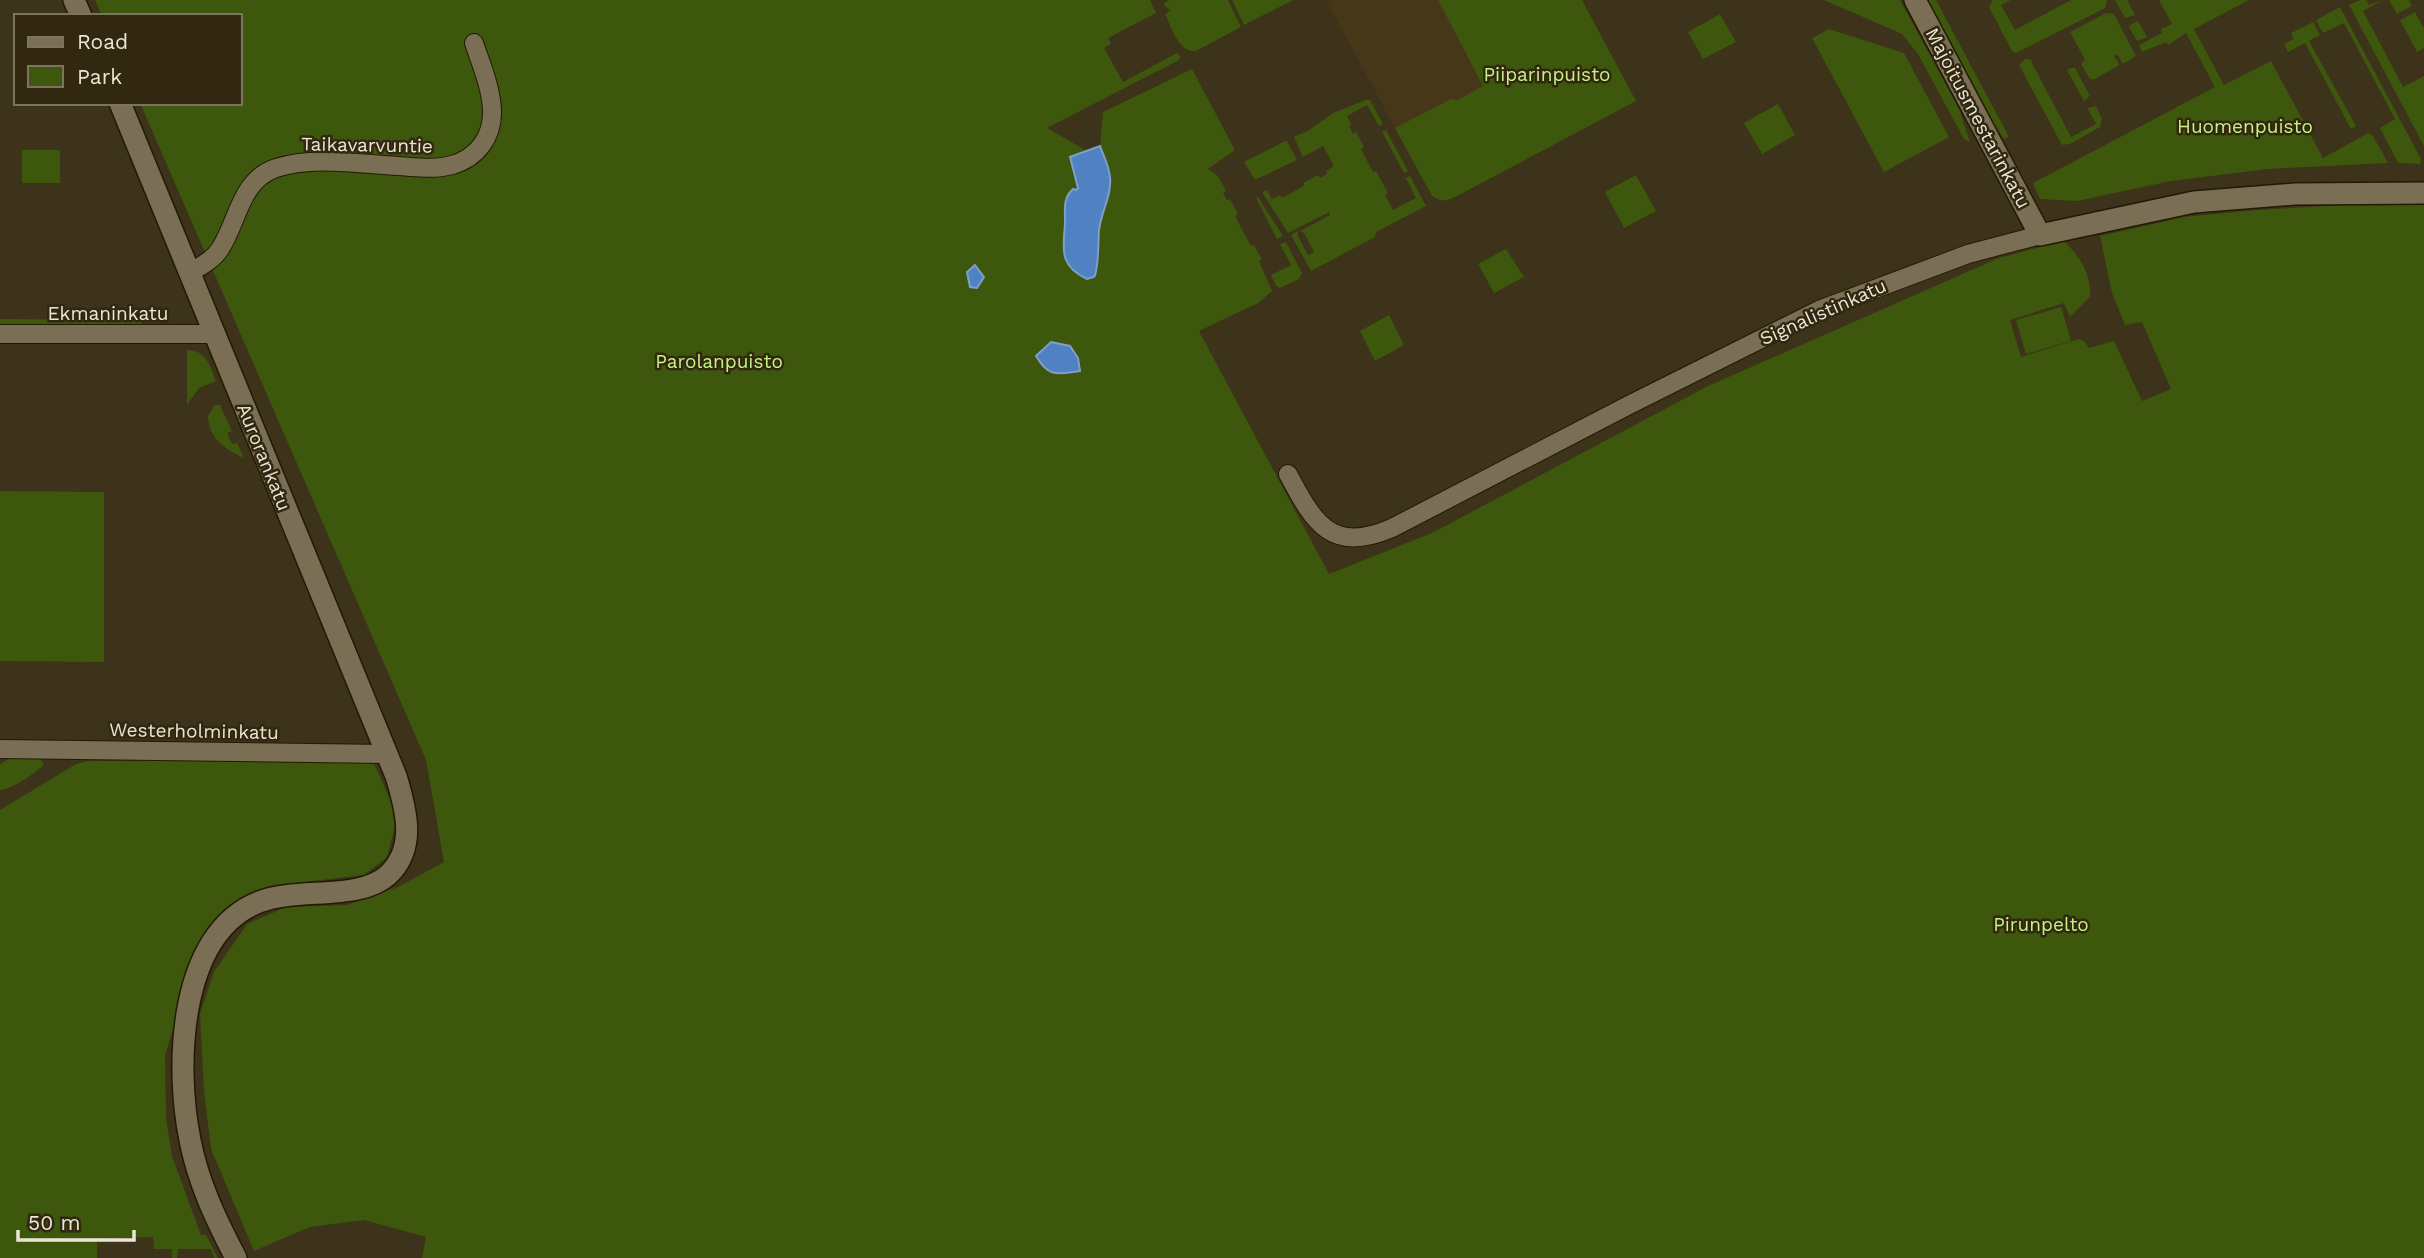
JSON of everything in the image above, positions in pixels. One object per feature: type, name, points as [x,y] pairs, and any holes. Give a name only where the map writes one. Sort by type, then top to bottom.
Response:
[{"type":"street","name":"Majoitusmestarinkatu","points":[[1915,0],[2040,235]]},
{"type":"street","name":"Taikavarvuntie","points":[[191,272],[219,252],[251,186],[261,176],[275,169],[315,162],[437,167],[461,162],[479,151],[491,127],[492,113],[491,97],[474,43]]},
{"type":"street","name":"Aurorankatu","points":[[121,105],[387,754],[406,812],[405,849],[399,862],[385,878],[371,886],[355,890],[300,892],[256,903],[227,923],[206,950],[198,970],[188,1010],[183,1063],[185,1111],[205,1193],[236,1258]]},
{"type":"street","name":"Signalistinkatu","points":[[1288,474],[1308,512],[1320,525],[1335,534],[1351,538],[1370,537],[1819,310],[1968,254],[2040,235],[2194,202],[2295,194],[2424,193]]},
{"type":"street","name":"Ekmaninkatu","points":[[0,334],[215,334]]},
{"type":"street","name":"Westerholminkatu","points":[[0,749],[387,754]]},
{"type":"shaded area","points":[[1326,0],[1438,0],[1484,86],[1397,132]]},
{"type":"green space","points":[[95,0],[1150,0],[1156,13],[1108,38],[1111,44],[1104,48],[1123,82],[1177,53],[1179,60],[1047,128],[1087,151],[1070,158],[1078,186],[1077,190],[1065,199],[1064,249],[1071,267],[1078,274],[1098,270],[1096,259],[1099,230],[1110,179],[1100,146],[1103,112],[1192,69],[1235,150],[1208,169],[1218,176],[1226,191],[1223,193],[1227,200],[1230,199],[1238,214],[1235,216],[1262,260],[1259,261],[1272,291],[1258,303],[1199,331],[1329,574],[1434,532],[1708,386],[1999,258],[2063,241],[2083,266],[2089,281],[2090,297],[2070,317],[2064,303],[2010,320],[2021,357],[2079,339],[2089,348],[2114,341],[2142,401],[2171,389],[2142,322],[2125,325],[2112,293],[2100,236],[2184,217],[2256,210],[2378,203],[2424,205],[2424,1258],[422,1258],[426,1237],[364,1220],[310,1227],[254,1251],[211,1149],[204,1091],[200,1014],[214,972],[247,924],[286,907],[347,905],[398,887],[444,862],[426,760],[141,105],[242,105],[242,14],[101,14]]},
{"type":"green space","points":[[1170,0],[1228,0],[1241,27],[1196,51],[1190,51],[1180,44],[1165,14],[1171,10],[1165,7],[1164,3]]},
{"type":"green space","points":[[1232,0],[1293,0],[1244,25]]},
{"type":"green space","name":"Piiparinpuisto","points":[[1438,0],[1582,0],[1636,101],[1455,197],[1439,200],[1432,196],[1395,128],[1483,86]]},
{"type":"green space","points":[[1824,0],[1900,0],[1959,109],[1970,142],[1964,139],[1918,54],[1902,34]]},
{"type":"green space","points":[[1925,0],[1936,0],[2009,137],[2004,139],[1972,90]]},
{"type":"green space","points":[[1993,0],[2011,0],[2001,5],[2015,30],[2071,0],[2107,0],[2105,8],[2016,53],[2012,51],[1989,7]]},
{"type":"green space","points":[[2115,0],[2127,0],[2135,15],[2125,18]]},
{"type":"green space","name":"Huomenpuisto","points":[[2159,0],[2249,0],[2194,29],[2224,85],[2271,61],[2323,158],[2368,133],[2373,136],[2388,163],[2268,169],[2171,181],[2077,201],[2040,199],[2033,183],[2215,87],[2186,33],[2168,45],[2166,42],[2142,52],[2139,45],[2162,33],[2161,29],[2172,24]]},
{"type":"green space","points":[[2366,0],[2369,5],[2383,0],[2363,11],[2403,87],[2424,76],[2424,146],[2349,5]]},
{"type":"green space","points":[[2389,0],[2409,0],[2412,6],[2397,14]]},
{"type":"green space","points":[[2340,7],[2421,159],[2420,164],[2397,161],[2380,128],[2395,119],[2344,23],[2323,33],[2316,20]]},
{"type":"green space","points":[[2415,12],[2424,28],[2424,48],[2417,52],[2400,20]]},
{"type":"green space","points":[[2106,13],[2114,14],[2136,56],[2123,64],[2117,54],[2114,56],[2118,66],[2095,79],[2090,79],[2081,64],[2085,60],[2070,32]]},
{"type":"green space","points":[[1720,14],[1736,42],[1703,59],[1688,32]]},
{"type":"green space","points":[[2138,21],[2147,37],[2137,41],[2129,27]]},
{"type":"green space","points":[[2313,22],[2320,35],[2309,41],[2356,126],[2351,129],[2305,43],[2288,52],[2284,44],[2294,39],[2291,33]]},
{"type":"green space","points":[[1829,29],[1904,53],[1949,137],[1884,172],[1812,38]]},
{"type":"green space","points":[[2025,59],[2032,60],[2071,137],[2096,124],[2087,108],[2096,106],[2102,119],[2100,127],[2070,144],[2062,145],[2019,65]]},
{"type":"green space","points":[[2075,68],[2090,96],[2084,101],[2067,70]]},
{"type":"green space","points":[[1370,100],[1383,124],[1379,126],[1367,105],[1347,116],[1351,124],[1349,126],[1353,134],[1356,132],[1364,147],[1361,149],[1388,193],[1385,195],[1393,210],[1416,198],[1406,178],[1410,176],[1426,206],[1311,271],[1291,235],[1298,231],[1308,255],[1314,252],[1304,233],[1300,231],[1330,215],[1329,212],[1288,233],[1262,192],[1267,190],[1272,199],[1280,195],[1282,198],[1318,175],[1320,178],[1327,174],[1326,171],[1334,166],[1323,146],[1303,157],[1294,137],[1333,113]]},
{"type":"green space","points":[[1778,104],[1795,135],[1762,154],[1744,123]]},
{"type":"green space","points":[[1386,130],[1408,171],[1404,173],[1382,132]]},
{"type":"green space","points":[[1285,141],[1297,160],[1255,180],[1244,162]]},
{"type":"green space","points":[[22,150],[60,150],[60,183],[22,183]]},
{"type":"green space","points":[[1636,175],[1656,211],[1624,228],[1605,192]]},
{"type":"green space","points":[[1258,197],[1283,236],[1277,239],[1256,198]]},
{"type":"green space","points":[[1286,242],[1302,273],[1299,279],[1280,288],[1276,286],[1271,275],[1291,265],[1280,244]]},
{"type":"green space","points":[[1506,249],[1524,277],[1494,293],[1478,264]]},
{"type":"green space","points":[[2061,307],[2071,341],[2026,354],[2016,320]]},
{"type":"green space","points":[[1389,315],[1404,345],[1375,361],[1360,331]]},
{"type":"green space","points":[[0,319],[143,320],[140,326],[0,324]]},
{"type":"green space","points":[[187,350],[203,356],[216,381],[199,388],[187,405]]},
{"type":"green space","points":[[215,405],[220,405],[232,431],[227,433],[232,444],[237,443],[244,458],[225,447],[211,431],[208,416]]},
{"type":"green space","points":[[0,491],[104,492],[104,662],[0,661]]},
{"type":"green space","points":[[10,758],[41,759],[44,765],[17,784],[0,790],[0,764]]},
{"type":"green space","points":[[372,759],[392,804],[395,826],[387,857],[364,875],[269,886],[250,895],[229,911],[186,985],[165,1056],[166,1118],[172,1156],[201,1235],[206,1235],[218,1258],[214,1258],[211,1249],[178,1249],[177,1258],[172,1258],[172,1249],[154,1249],[153,1237],[101,1239],[97,1243],[97,1258],[0,1258],[0,810],[76,764],[88,761]]},
{"type":"water","points":[[1100,146],[1110,184],[1099,230],[1096,273],[1094,277],[1087,279],[1071,268],[1064,254],[1065,204],[1070,192],[1078,188],[1070,157]]},
{"type":"water","points":[[975,265],[984,277],[977,288],[970,287],[967,272]]},
{"type":"water","points":[[1051,342],[1070,346],[1078,358],[1080,371],[1054,373],[1045,368],[1036,356]]},
{"type":"park label","name":"Parolanpuisto","points":[[719,361]]},
{"type":"park label","name":"Pirunpelto","points":[[2041,924]]}]
